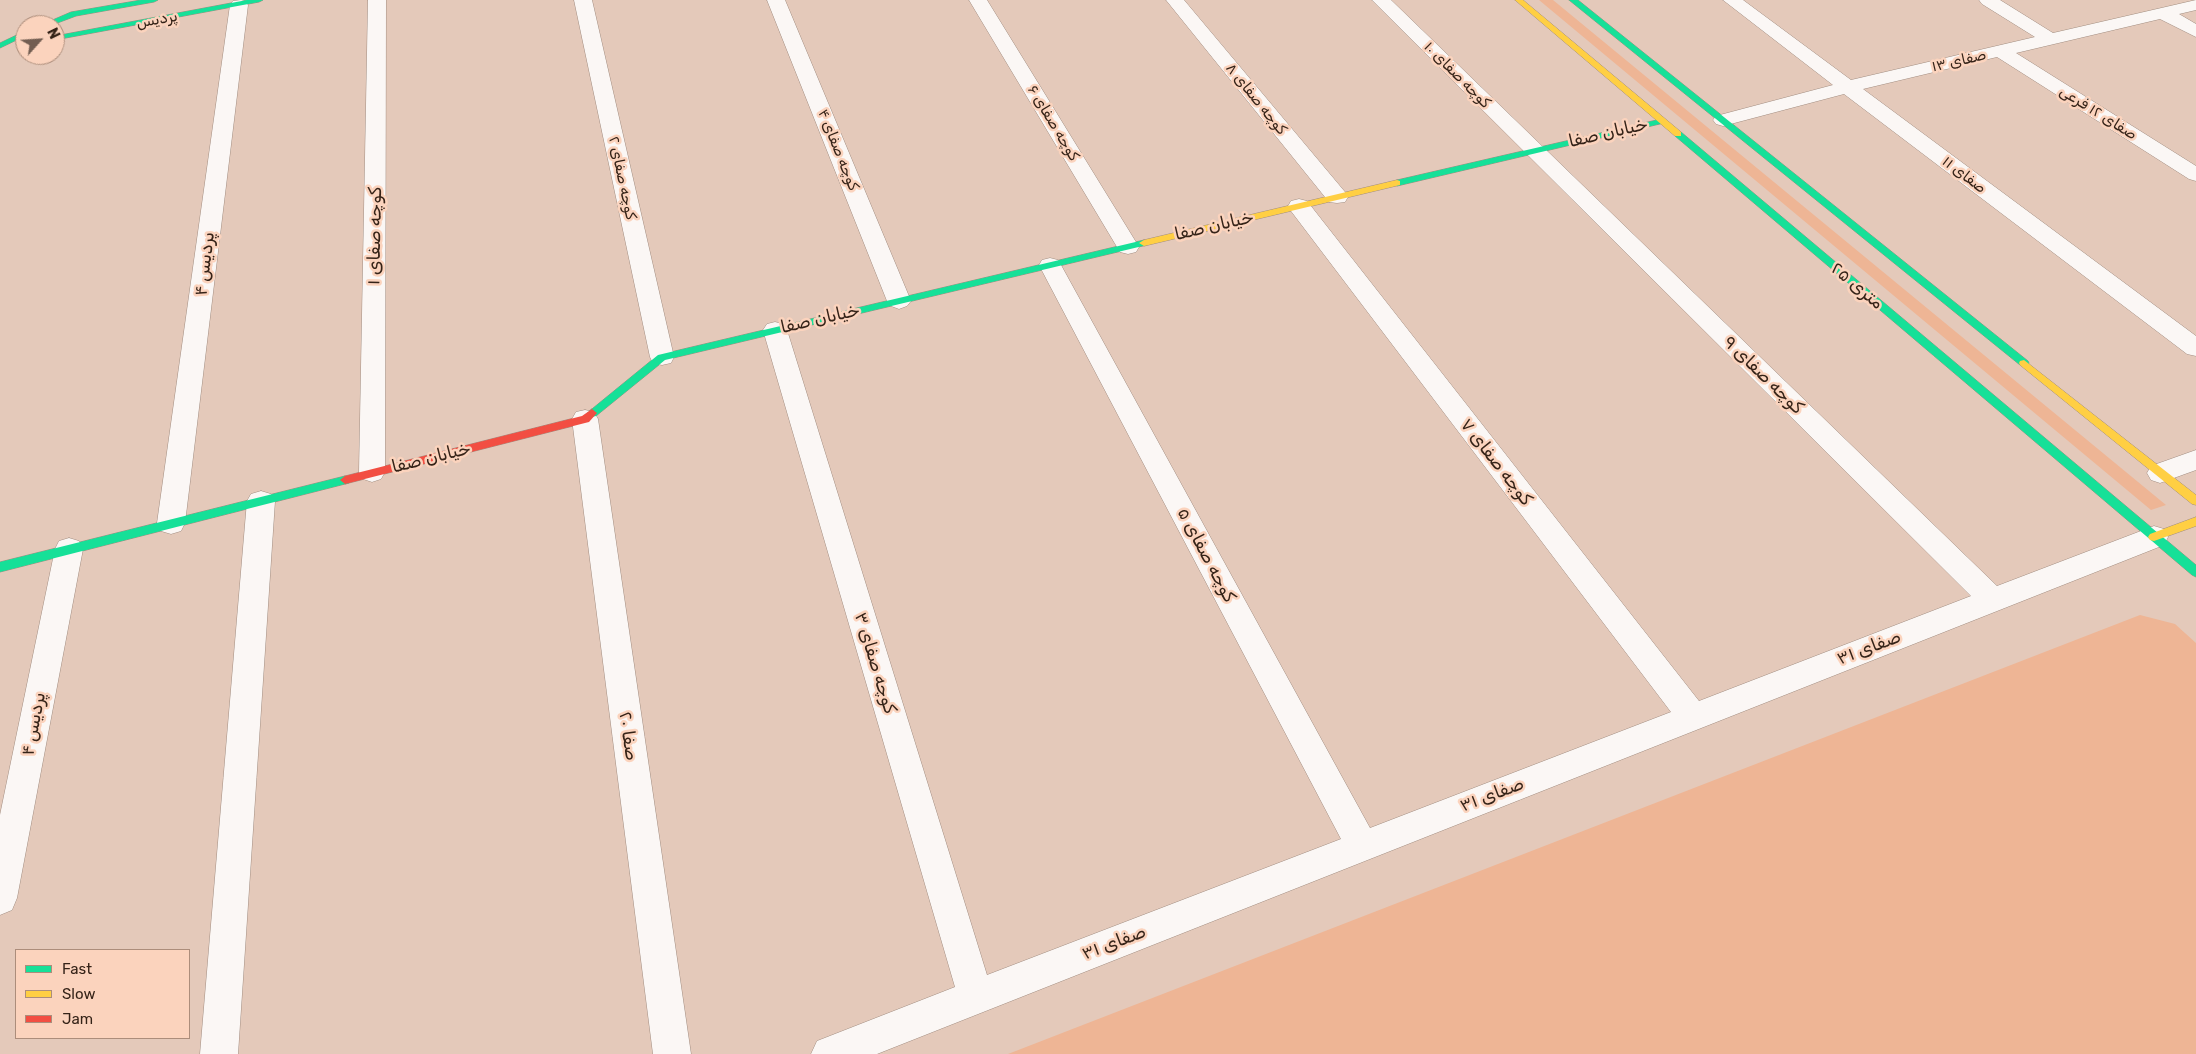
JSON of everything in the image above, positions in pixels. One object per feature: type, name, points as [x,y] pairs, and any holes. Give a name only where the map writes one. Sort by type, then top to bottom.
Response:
[{"type":"street","name":"پردیس","points":[[65,17],[74,14],[154,0]]},
{"type":"street","name":"کوچه صفای ۱","points":[[372,472],[377,0]]},
{"type":"street","name":"کوچه صفای ۲","points":[[583,0],[662,357]]},
{"type":"street","name":"کوچه صفای ۴","points":[[776,0],[900,301]]},
{"type":"street","name":"کوچه صفای ۶","points":[[978,0],[1128,246]]},
{"type":"street","name":"کوچه صفای ۸","points":[[1175,0],[1337,197]]},
{"type":"street","name":"کوچه صفای ۱۰","points":[[1381,0],[1533,151]]},
{"type":"street","name":"۲۵ متری","points":[[1519,0],[2196,572]]},
{"type":"street","points":[[1573,0],[2196,501]]},
{"type":"street","name":"صفای ۱۱","points":[[1732,0],[2196,348]]},
{"type":"street","points":[[1988,0],[2050,39]]},
{"type":"street","name":"پردیس","points":[[65,36],[249,2]]},
{"type":"street","name":"پردیس ۴","points":[[171,523],[249,2]]},
{"type":"street","name":"صفای ۱۳","points":[[1723,120],[1847,87],[2196,4]]},
{"type":"street","points":[[2163,13],[2196,31]]},
{"type":"street","points":[[0,32],[12,38]]},
{"type":"street","points":[[0,46],[15,37]]},
{"type":"street","name":"صفای ۱۲ فرعی","points":[[2000,52],[2196,175]]},
{"type":"street","name":"خیابان صفا","points":[[0,566],[585,419],[662,357],[1661,121]]},
{"type":"street","name":"کوچه صفای ۹","points":[[1533,151],[1993,600]]},
{"type":"street","name":"کوچه صفای ۷","points":[[1298,206],[1693,717]]},
{"type":"street","name":"کوچه صفای ۵","points":[[1050,265],[1362,846]]},
{"type":"street","name":"کوچه صفای ۳","points":[[775,330],[976,997]]},
{"type":"street","name":"صفا ۲۰","points":[[585,419],[672,1054]]},
{"type":"street","points":[[2160,473],[2196,460]]},
{"type":"street","points":[[220,1054],[261,501]]},
{"type":"street","points":[[2154,537],[2196,521]]},
{"type":"street","name":"صفای ۳۱","points":[[830,1054],[2154,537]]},
{"type":"street","name":"پردیس ۴","points":[[0,898],[69,549]]},
{"type":"shaded area","points":[[1539,0],[1553,0],[2166,505],[2151,510]]},
{"type":"shaded area","points":[[2140,615],[2175,624],[2196,643],[2196,1054],[1008,1054]]},
{"type":"traffic: fast","points":[[65,17],[74,14],[154,0]]},
{"type":"traffic: fast","points":[[65,36],[259,0]]},
{"type":"traffic: fast","points":[[1573,0],[2024,363]]},
{"type":"traffic: fast","points":[[0,46],[15,38]]},
{"type":"traffic: fast","points":[[1397,183],[1661,121]]},
{"type":"traffic: fast","points":[[1678,134],[2196,572]]},
{"type":"traffic: fast","points":[[592,413],[662,357],[1144,243]]},
{"type":"traffic: fast","points":[[0,567],[345,480]]},
{"type":"traffic: slow","points":[[1519,0],[1678,134]]},
{"type":"traffic: slow","points":[[1144,243],[1397,183]]},
{"type":"traffic: slow","points":[[2024,363],[2196,501]]},
{"type":"traffic: slow","points":[[2154,537],[2196,521]]},
{"type":"traffic: jam","points":[[345,480],[585,419],[592,413]]}]
